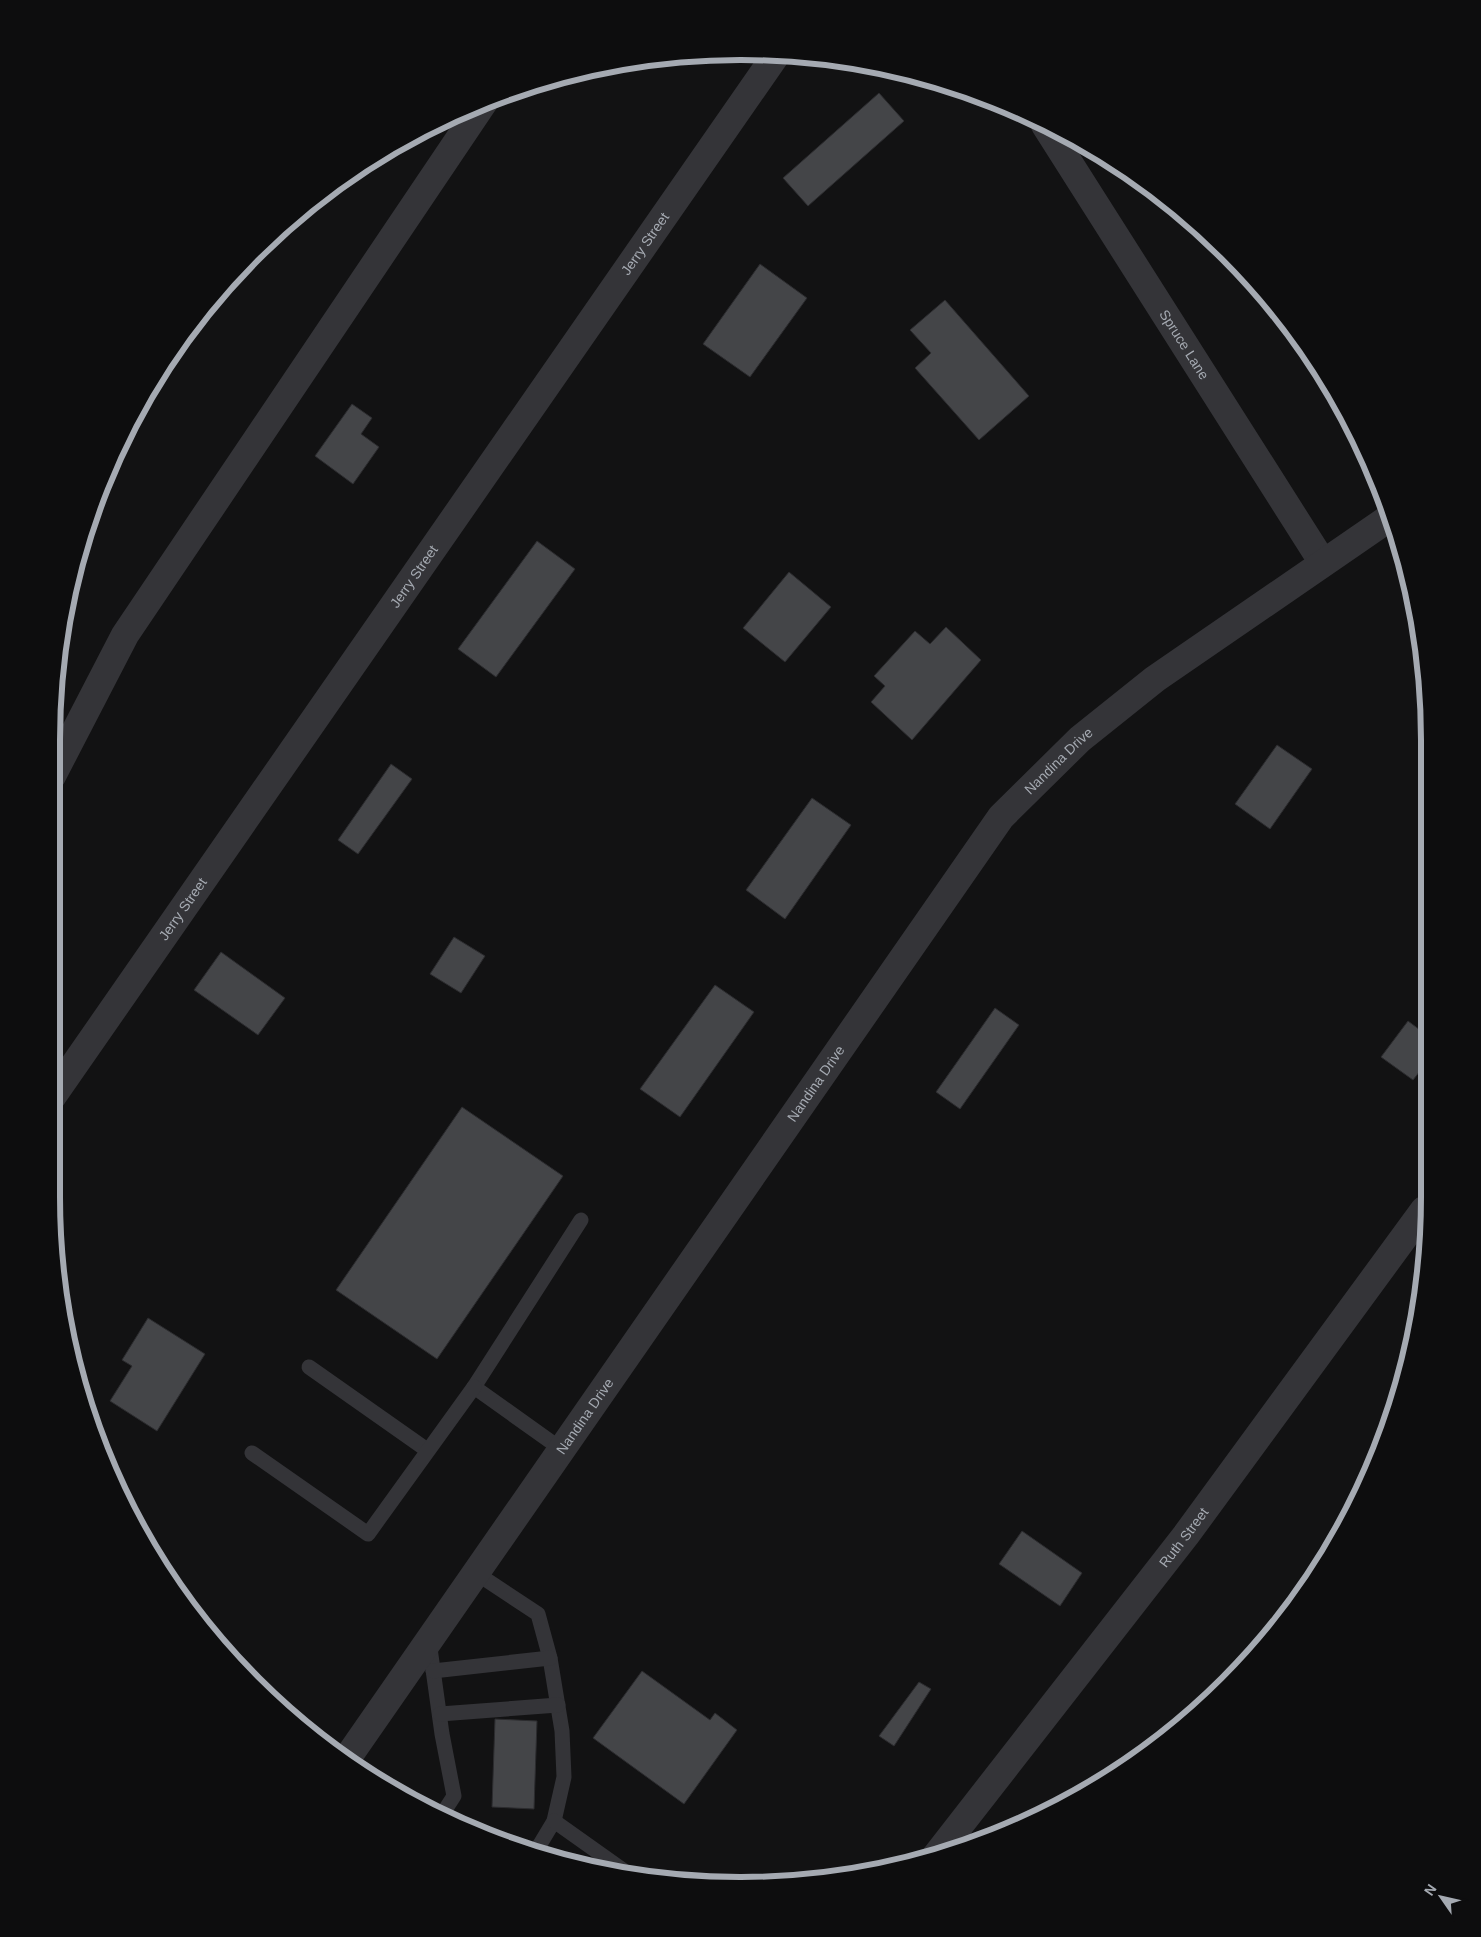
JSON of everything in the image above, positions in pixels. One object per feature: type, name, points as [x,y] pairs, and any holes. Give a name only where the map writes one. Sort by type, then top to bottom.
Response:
[{"type":"street","name":"Jerry Street","points":[[60,1085],[772,61]]},
{"type":"street","points":[[60,761],[125,635],[476,114]]},
{"type":"street","name":"Spruce Lane","points":[[1052,136],[1323,563]]},
{"type":"street","name":"Nandina Drive","points":[[350,1754],[1001,816],[1080,739],[1155,679],[1385,521]]},
{"type":"street","name":"Ruth Street","points":[[943,1846],[1186,1535],[1421,1215]]},
{"type":"lane","points":[[252,1453],[368,1534],[474,1387],[581,1220]]},
{"type":"lane","points":[[309,1367],[427,1450]]},
{"type":"lane","points":[[474,1387],[561,1450]]},
{"type":"lane","points":[[476,1573],[538,1614],[550,1658],[562,1731],[564,1777],[554,1821],[539,1846]]},
{"type":"lane","points":[[429,1641],[454,1796],[448,1811]]},
{"type":"lane","points":[[433,1671],[550,1658]]},
{"type":"lane","points":[[440,1714],[558,1705]]},
{"type":"lane","points":[[554,1821],[618,1866]]},
{"type":"building","points":[[879,93],[904,121],[808,206],[783,178]]},
{"type":"building","points":[[760,264],[807,298],[750,377],[703,344]]},
{"type":"building","points":[[945,300],[1029,396],[979,440],[915,368],[931,353],[910,330]]},
{"type":"building","points":[[352,404],[372,418],[361,434],[379,447],[353,484],[315,456]]},
{"type":"building","points":[[537,541],[575,569],[496,677],[458,649]]},
{"type":"building","points":[[789,572],[831,607],[785,662],[743,628]]},
{"type":"building","points":[[946,627],[981,660],[912,740],[871,702],[885,686],[874,676],[915,631],[930,644]]},
{"type":"building","points":[[1277,745],[1312,769],[1270,829],[1235,804]]},
{"type":"building","points":[[391,764],[412,779],[358,854],[338,840]]},
{"type":"building","points":[[812,798],[851,825],[785,919],[746,890]]},
{"type":"building","points":[[454,937],[485,956],[461,993],[430,974]]},
{"type":"building","points":[[221,952],[285,998],[258,1035],[194,990]]},
{"type":"building","points":[[715,985],[754,1012],[680,1117],[640,1089]]},
{"type":"building","points":[[995,1008],[1019,1025],[960,1109],[936,1092]]},
{"type":"building","points":[[1408,1021],[1421,1031],[1421,1070],[1413,1080],[1381,1057]]},
{"type":"building","points":[[462,1107],[563,1176],[437,1359],[336,1290]]},
{"type":"building","points":[[148,1318],[205,1354],[157,1431],[110,1401],[132,1366],[122,1360]]},
{"type":"building","points":[[1022,1531],[1082,1573],[1060,1606],[999,1564]]},
{"type":"building","points":[[642,1671],[710,1720],[715,1713],[737,1730],[684,1804],[593,1738]]},
{"type":"building","points":[[919,1682],[931,1689],[894,1746],[879,1736]]},
{"type":"building","points":[[495,1719],[537,1721],[534,1809],[492,1807]]}]
